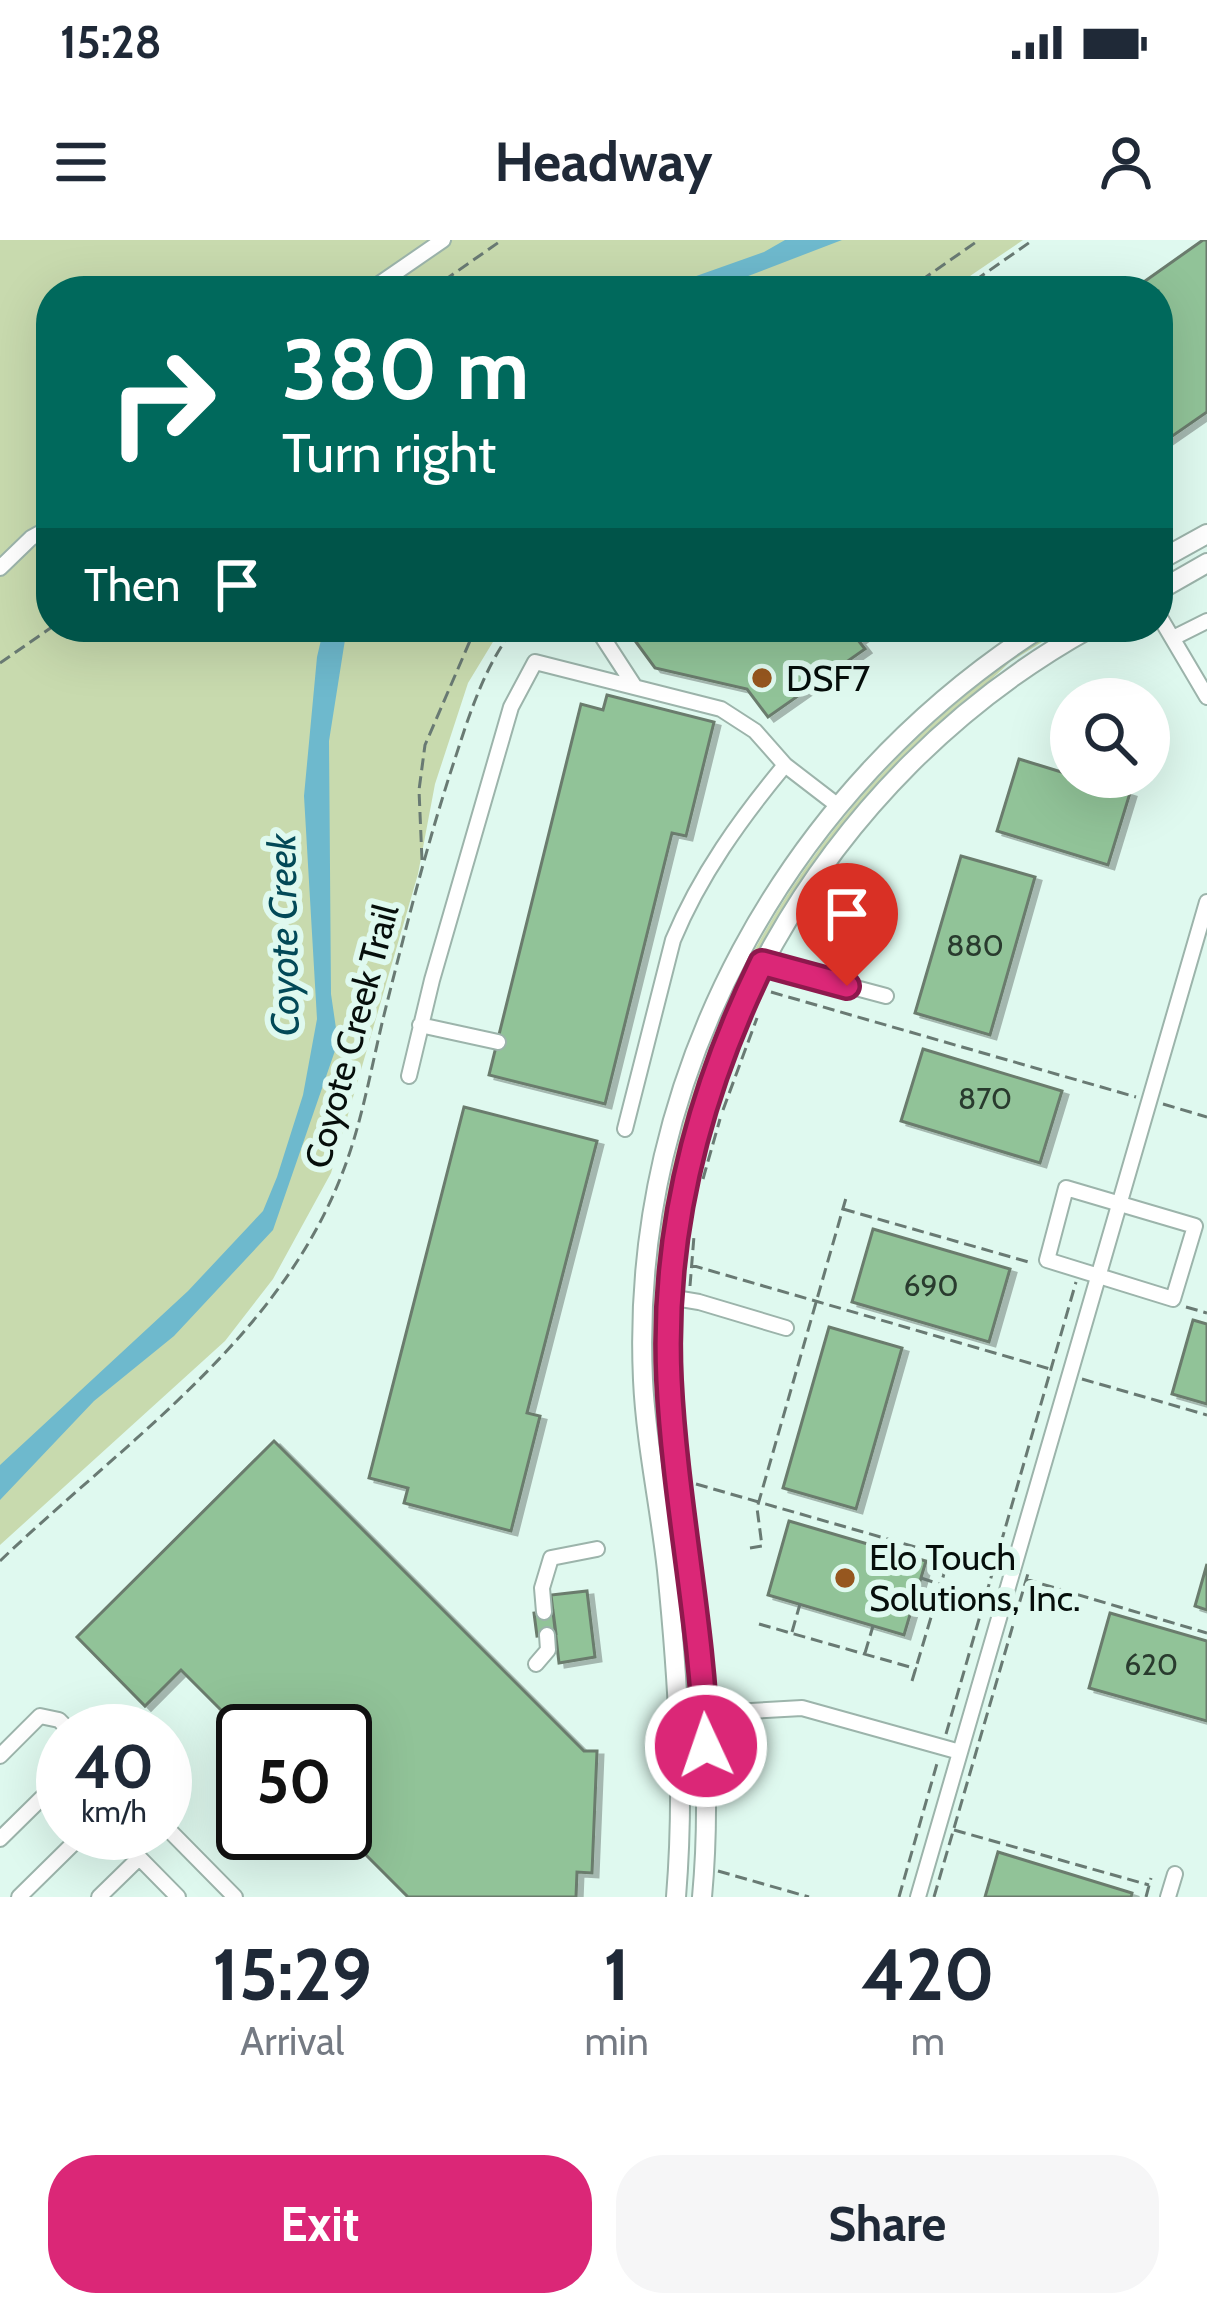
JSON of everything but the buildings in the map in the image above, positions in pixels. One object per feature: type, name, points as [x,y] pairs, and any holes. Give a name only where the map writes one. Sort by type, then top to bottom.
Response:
[{"type":"main road","points":[[1173,553],[1207,534]]},
{"type":"main road","points":[[1173,582],[1207,563]]},
{"type":"main road","points":[[676,1897],[679,1715],[667,1567],[646,1433],[642,1319],[653,1209],[677,1102],[715,1000],[761,911],[837,805],[930,710],[1022,642]]},
{"type":"main road","points":[[702,1897],[705,1714],[668,1377],[679,1298],[678,1213],[693,1144],[719,1058],[835,848],[896,777],[1002,685],[1069,642]]},
{"type":"lane","points":[[391,276],[443,240]]},
{"type":"lane","points":[[0,568],[36,536]]},
{"type":"lane","points":[[1207,621],[1173,638],[1207,697]]},
{"type":"lane","points":[[606,642],[635,687]]},
{"type":"lane","points":[[409,1076],[512,707],[535,662],[721,709],[755,731],[785,764],[837,805]]},
{"type":"lane","points":[[625,1129],[683,917],[721,849],[785,764]]},
{"type":"lane","points":[[918,1897],[1019,1577],[1207,902]]},
{"type":"lane","points":[[770,966],[886,997]]},
{"type":"lane","points":[[421,1025],[498,1042]]},
{"type":"lane","points":[[1066,1188],[1195,1226],[1173,1299],[1099,1279],[1047,1260],[1066,1188]]},
{"type":"lane","points":[[679,1298],[786,1328]]},
{"type":"lane","points":[[544,1612],[542,1588],[553,1555],[597,1549]]},
{"type":"lane","points":[[536,1664],[548,1650],[547,1635]]},
{"type":"lane","points":[[679,1715],[802,1708],[960,1752]]},
{"type":"lane","points":[[0,1756],[36,1720]]},
{"type":"lane","points":[[0,1839],[36,1804]]},
{"type":"lane","points":[[192,1853],[236,1897]]},
{"type":"lane","points":[[19,1897],[57,1860]]},
{"type":"lane","points":[[100,1897],[138,1860]]},
{"type":"lane","points":[[142,1860],[178,1897]]},
{"type":"lane","points":[[1168,1897],[1175,1874]]},
{"type":"path","points":[[450,276],[502,240]]},
{"type":"path","points":[[928,276],[980,240]]},
{"type":"path","points":[[981,276],[1033,240]]},
{"type":"path","points":[[0,663],[36,638]]},
{"type":"path","points":[[422,862],[419,790],[425,745],[470,642]]},
{"type":"path","name":"Coyote Creek Trail","points":[[0,1561],[179,1401],[290,1273],[341,1178],[422,862],[468,719],[506,642]]},
{"type":"path","points":[[770,966],[769,992],[1207,1118]]},
{"type":"path","points":[[699,1196],[721,1114],[761,1009]]},
{"type":"path","points":[[750,1548],[762,1546],[759,1502],[846,1198]]},
{"type":"path","points":[[843,1209],[1034,1263]]},
{"type":"path","points":[[679,1298],[691,1265],[696,1219]]},
{"type":"path","points":[[691,1265],[1051,1370]]},
{"type":"path","points":[[899,1897],[1078,1276],[1099,1279]]},
{"type":"path","points":[[1172,1303],[1207,1313]]},
{"type":"path","points":[[1080,1392],[1077,1377],[1207,1414]]},
{"type":"path","points":[[678,1479],[993,1569]]},
{"type":"path","points":[[913,1682],[949,1556]]},
{"type":"path","points":[[934,1897],[1019,1577],[1030,1567]]},
{"type":"path","points":[[1019,1577],[1207,1633]]},
{"type":"path","points":[[921,1578],[941,1585]]},
{"type":"path","points":[[791,1634],[800,1604]]},
{"type":"path","points":[[760,1624],[916,1670]]},
{"type":"path","points":[[865,1654],[873,1625]]},
{"type":"path","points":[[954,1830],[1149,1885]]},
{"type":"path","points":[[705,1867],[809,1897]]},
{"type":"path","points":[[1146,1897],[1151,1878]]},
{"type":"green space","points":[[0,240],[1023,240],[970,276],[36,276],[36,642],[493,642],[468,683],[435,784],[418,874],[331,1173],[273,1279],[225,1341],[0,1545]]},
{"type":"green space","points":[[1004,668],[927,739],[742,991],[666,1279],[683,1567],[657,1418],[656,1280],[673,1167],[705,1059],[752,956],[811,860],[884,772],[967,694]]},
{"type":"water","points":[[785,240],[842,240],[748,276],[696,276]]},
{"type":"water","points":[[320,642],[345,642],[329,741],[331,994],[338,1042],[273,1230],[174,1336],[94,1401],[0,1500],[0,1465],[188,1291],[263,1211],[277,1177],[303,1095],[317,1019],[304,796]]},
{"type":"place","name":"DSF7","points":[[762,678]]},
{"type":"place","name":"Elo Touch Solutions, Inc.","points":[[845,1578]]},
{"type":"route","points":[[706,1746],[668,1377],[671,1265],[678,1213],[719,1058],[762,963],[847,986]]},
{"type":"water label","name":"Coyote Creek","points":[[283,935]]}]
